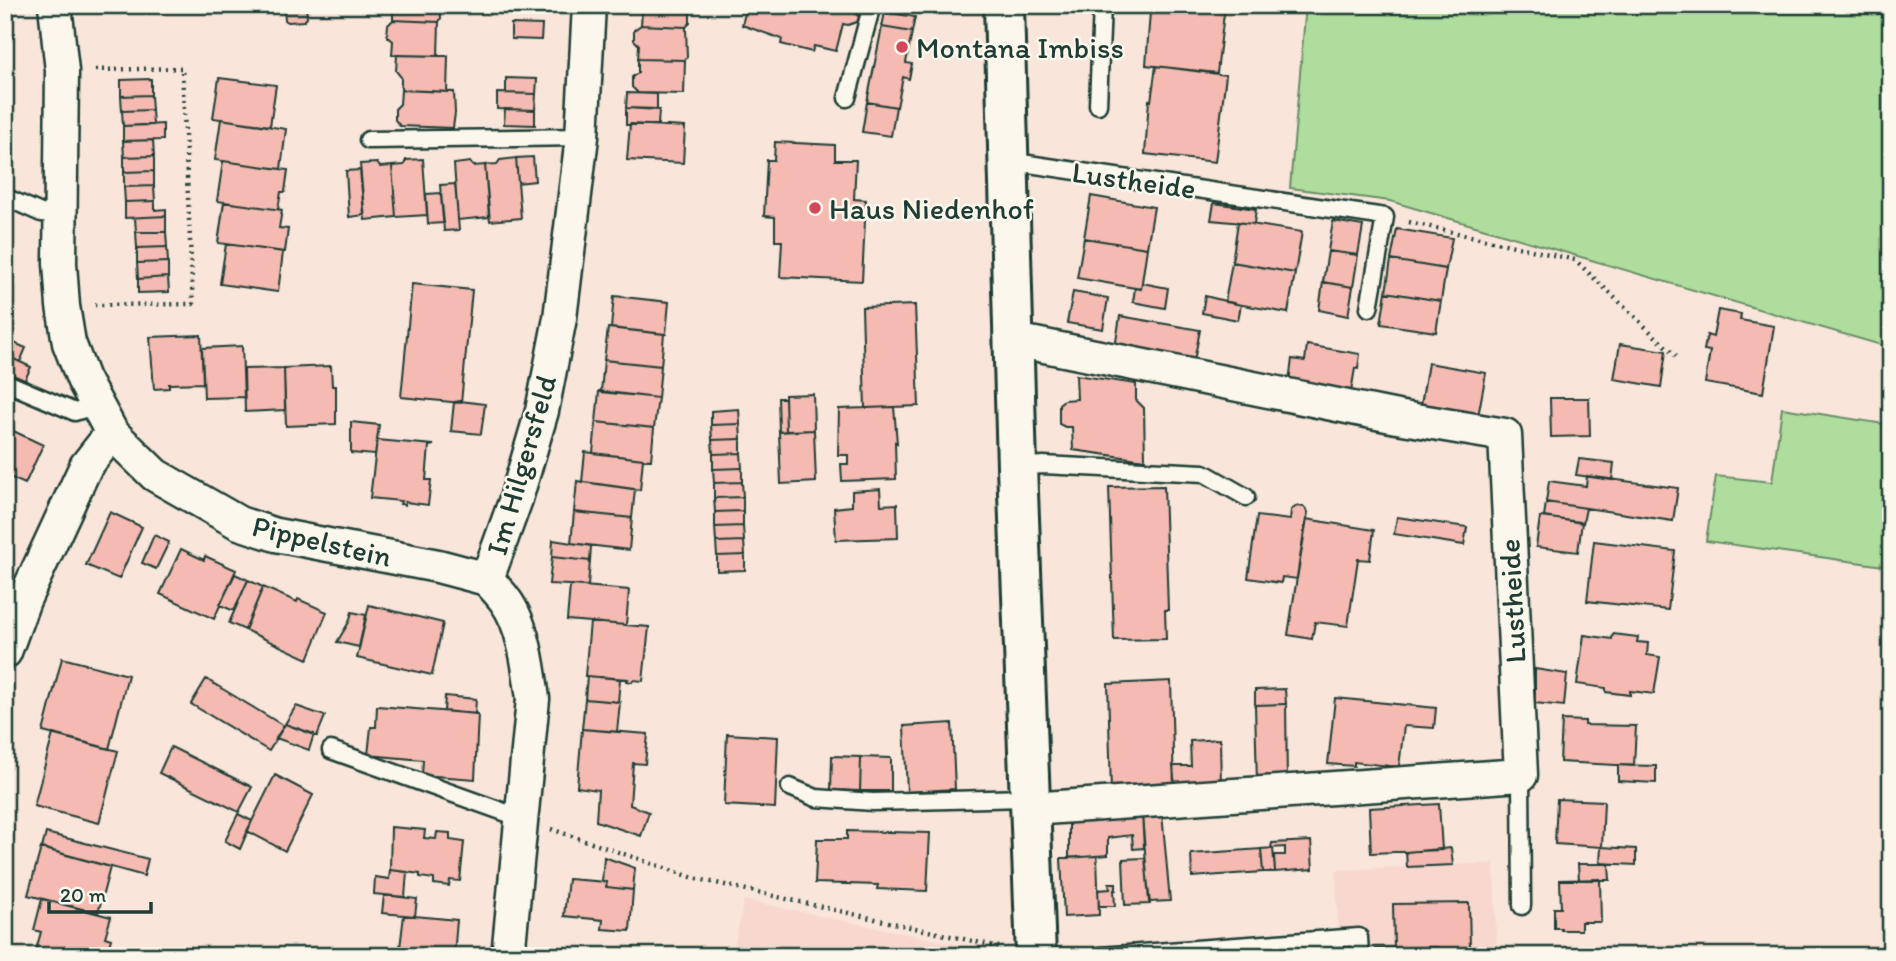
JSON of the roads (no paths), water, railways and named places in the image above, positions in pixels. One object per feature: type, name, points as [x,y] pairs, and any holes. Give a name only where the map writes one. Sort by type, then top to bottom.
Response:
[{"type":"main road","points":[[1004,5],[1017,467],[1036,956]]},
{"type":"street","name":"Pippelstein","points":[[55,5],[62,71],[60,214],[63,306],[69,343],[83,379],[112,433],[155,475],[239,523],[276,535],[438,566],[487,579]]},
{"type":"street","name":"Im Hilgersfeld","points":[[508,956],[533,699],[529,665],[520,632],[507,601],[487,579],[516,499],[542,411],[560,318],[582,137],[589,5]]},
{"type":"street","name":"Lustheide","points":[[1015,340],[1383,414],[1505,435],[1521,775]]},
{"type":"street","points":[[5,652],[24,600],[86,466],[112,433]]},
{"type":"street","points":[[1030,803],[1521,775]]},
{"type":"lane","points":[[847,98],[872,5]]},
{"type":"lane","points":[[1098,105],[1102,5]]},
{"type":"lane","points":[[369,140],[582,137]]},
{"type":"lane","name":"Lustheide","points":[[1008,161],[1385,217],[1370,308]]},
{"type":"lane","points":[[5,197],[41,213],[60,214]]},
{"type":"lane","points":[[5,382],[75,412],[97,405]]},
{"type":"lane","points":[[1017,467],[1044,465],[1204,473],[1246,498]]},
{"type":"lane","points":[[331,750],[520,818]]},
{"type":"lane","points":[[1521,775],[1522,906]]},
{"type":"lane","points":[[790,787],[816,798],[873,802],[1030,803]]},
{"type":"lane","points":[[1100,956],[1359,937],[1360,956]]},
{"type":"place","name":"Montana Imbiss","points":[[902,47]]},
{"type":"place","name":"Haus Niedenhof","points":[[815,208]]}]
